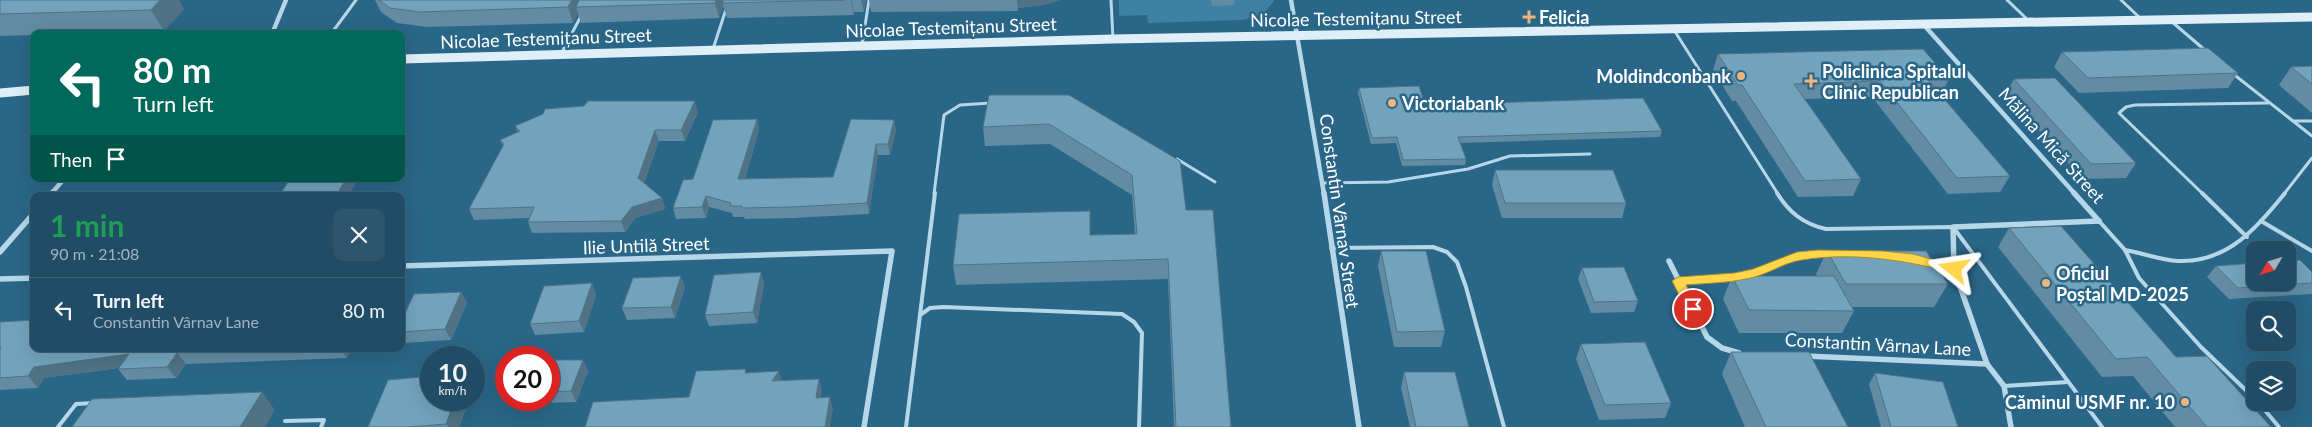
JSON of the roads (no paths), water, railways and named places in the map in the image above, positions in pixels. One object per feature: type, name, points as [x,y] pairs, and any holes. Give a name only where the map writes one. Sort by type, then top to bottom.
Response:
[{"type":"main road","name":"Nicolae Testemițanu Street","points":[[405,59],[1113,39],[2312,16]]},
{"type":"main road","points":[[0,93],[30,90]]},
{"type":"street","points":[[274,30],[286,0]]},
{"type":"street","name":"Constantin Vârnav Street","points":[[1291,0],[1323,183],[1330,248],[1359,427]]},
{"type":"street","name":"Mălina Mică Street","points":[[1922,24],[2099,220]]},
{"type":"street","points":[[53,192],[61,182]]},
{"type":"street","points":[[0,252],[30,218]]},
{"type":"street","name":"Mălina Mică Street","points":[[1954,227],[2099,220]]},
{"type":"street","points":[[1954,227],[1954,269],[1987,364],[2004,386],[2011,427]]},
{"type":"street","name":"Ilie Untilă Street","points":[[405,266],[892,251],[864,427]]},
{"type":"street","points":[[1669,262],[1710,341],[1724,350],[1745,353]]},
{"type":"street","points":[[0,279],[30,278]]},
{"type":"street","name":"Constantin Vârnav Lane","points":[[1793,355],[1987,364]]},
{"type":"lane","points":[[334,30],[356,0]]},
{"type":"lane","points":[[713,49],[729,0]]},
{"type":"lane","points":[[862,46],[869,0]]},
{"type":"lane","points":[[1110,0],[1113,39]]},
{"type":"lane","points":[[2008,0],[2030,22]]},
{"type":"lane","points":[[2121,0],[2141,20]]},
{"type":"lane","points":[[561,54],[585,8]]},
{"type":"lane","points":[[2170,20],[2209,53]]},
{"type":"lane","points":[[1674,28],[1785,206],[1794,215],[1812,226],[1826,229],[1954,227],[2102,427]]},
{"type":"lane","points":[[2232,72],[2268,104],[2312,136]]},
{"type":"lane","points":[[906,427],[944,115],[952,106],[966,102],[995,104]]},
{"type":"lane","points":[[2247,237],[2119,113],[2126,107],[2135,106],[2268,104]]},
{"type":"lane","points":[[2293,121],[2312,121]]},
{"type":"lane","points":[[1323,183],[1388,182],[1468,169],[1510,156],[1590,154]]},
{"type":"lane","points":[[1174,158],[1215,182]]},
{"type":"lane","points":[[2125,250],[2179,261],[2198,259],[2229,251],[2247,237],[2312,158]]},
{"type":"lane","points":[[2099,220],[2125,250],[2139,278],[2201,348],[2246,390]]},
{"type":"lane","points":[[2261,221],[2312,251]]},
{"type":"lane","points":[[1330,248],[1426,247],[1447,252],[1457,262],[1466,287],[1504,427]]},
{"type":"lane","points":[[1678,281],[1734,277],[1756,272],[1797,256],[1837,255]]},
{"type":"lane","points":[[1929,262],[1954,269]]},
{"type":"lane","points":[[920,315],[930,308],[944,307],[1122,314],[1134,322],[1142,333],[1139,427]]},
{"type":"lane","points":[[2004,386],[2068,382]]},
{"type":"lane","points":[[58,427],[76,404],[103,403]]},
{"type":"lane","points":[[2266,411],[2279,427]]},
{"type":"lane","points":[[285,421],[324,420],[321,427]]},
{"type":"place","name":"Felicia","points":[[1529,17]]},
{"type":"place","name":"Moldindconbank","points":[[1741,76]]},
{"type":"place","name":"Policlinica Spitalul Clinic Republican","points":[[1811,81]]},
{"type":"place","name":"Victoriabank","points":[[1392,103]]},
{"type":"place","name":"Oficiul Poștal MD-2025","points":[[2046,283]]},
{"type":"place","name":"Căminul USMF nr. 10","points":[[2185,402]]}]
